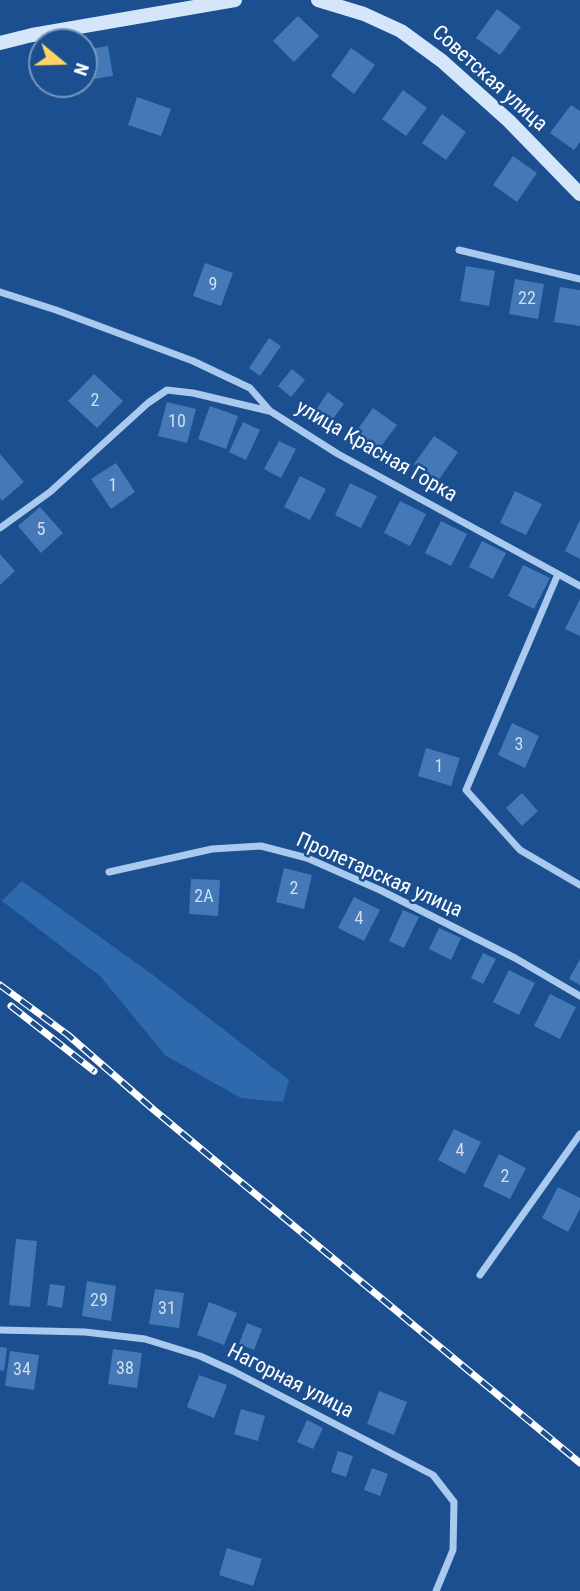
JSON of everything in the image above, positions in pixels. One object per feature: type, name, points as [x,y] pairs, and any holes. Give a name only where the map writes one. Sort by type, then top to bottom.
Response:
[{"type":"main road","points":[[0,43],[32,35],[235,0]]},
{"type":"main road","name":"Советская улица","points":[[318,0],[364,14],[401,32],[442,61],[509,121],[580,194]]},
{"type":"street","points":[[458,250],[580,279]]},
{"type":"street","name":"улица Красная Горка","points":[[0,292],[193,361],[250,388],[270,411],[338,454],[580,586]]},
{"type":"street","points":[[0,528],[50,492],[148,403],[167,390],[193,393],[270,411]]},
{"type":"street","points":[[558,574],[467,790],[520,850],[580,885]]},
{"type":"street","name":"Пролетарская улица","points":[[109,872],[212,849],[261,846],[307,858],[516,958],[580,996]]},
{"type":"street","points":[[480,1275],[580,1134]]},
{"type":"street","name":"Нагорная улица","points":[[0,1330],[85,1332],[145,1339],[200,1356],[432,1475],[454,1502],[453,1550],[436,1591]]},
{"type":"shaded area","points":[[22,881],[153,975],[289,1080],[283,1102],[241,1098],[166,1056],[100,976],[2,901]]},
{"type":"building","points":[[497,9],[521,27],[500,55],[476,38]]},
{"type":"building","points":[[298,16],[319,36],[294,62],[273,41]]},
{"type":"building","points":[[108,46],[113,76],[98,78],[98,48]]},
{"type":"building","points":[[351,48],[375,65],[354,94],[331,76]]},
{"type":"building","points":[[403,90],[427,108],[406,136],[382,119]]},
{"type":"building","points":[[137,97],[171,109],[161,136],[128,125]]},
{"type":"building","points":[[571,105],[580,111],[580,142],[574,150],[550,133]]},
{"type":"building","points":[[442,114],[466,132],[446,160],[422,143]]},
{"type":"building","points":[[513,156],[537,173],[517,202],[493,185]]},
{"type":"building","points":[[205,263],[233,273],[221,306],[193,296]]},
{"type":"building","points":[[466,266],[495,271],[489,306],[460,301]]},
{"type":"building","points":[[515,279],[544,284],[538,319],[509,314]]},
{"type":"building","points":[[560,287],[580,290],[580,326],[554,322]]},
{"type":"building","points":[[269,338],[281,346],[260,376],[249,368]]},
{"type":"building","points":[[292,369],[305,380],[291,397],[278,386]]},
{"type":"building","points":[[94,374],[123,401],[97,428],[68,401]]},
{"type":"building","points":[[328,392],[344,404],[329,424],[314,413]]},
{"type":"building","points":[[167,402],[196,409],[187,443],[158,436]]},
{"type":"building","points":[[210,406],[238,416],[226,449],[198,439]]},
{"type":"building","points":[[373,408],[397,425],[376,453],[352,437]]},
{"type":"building","points":[[243,422],[260,430],[246,460],[229,452]]},
{"type":"building","points":[[434,436],[458,452],[438,481],[414,464]]},
{"type":"building","points":[[279,441],[296,449],[281,478],[264,469]]},
{"type":"building","points":[[0,454],[24,482],[2,501],[0,498]]},
{"type":"building","points":[[116,463],[135,492],[111,509],[91,479]]},
{"type":"building","points":[[300,476],[326,489],[310,520],[284,507]]},
{"type":"building","points":[[350,483],[377,496],[361,528],[335,515]]},
{"type":"building","points":[[515,491],[542,504],[526,535],[500,523]]},
{"type":"building","points":[[400,501],[426,514],[410,546],[384,533]]},
{"type":"building","points":[[40,507],[63,533],[41,553],[18,526]]},
{"type":"building","points":[[580,520],[580,559],[565,551]]},
{"type":"building","points":[[441,521],[467,534],[451,566],[425,553]]},
{"type":"building","points":[[482,541],[506,553],[493,579],[469,567]]},
{"type":"building","points":[[0,554],[15,571],[0,585]]},
{"type":"building","points":[[523,565],[550,578],[534,609],[508,596]]},
{"type":"building","points":[[580,599],[580,636],[565,629]]},
{"type":"building","points":[[512,723],[539,736],[525,768],[498,755]]},
{"type":"building","points":[[426,748],[460,758],[451,786],[418,776]]},
{"type":"building","points":[[522,793],[538,811],[522,826],[506,808]]},
{"type":"building","points":[[284,868],[312,875],[304,909],[276,902]]},
{"type":"building","points":[[191,879],[220,880],[218,916],[189,914]]},
{"type":"building","points":[[354,897],[380,910],[364,941],[338,928]]},
{"type":"building","points":[[403,910],[419,917],[404,948],[389,941]]},
{"type":"building","points":[[439,928],[461,938],[451,960],[429,949]]},
{"type":"building","points":[[483,953],[496,959],[483,984],[471,978]]},
{"type":"building","points":[[580,959],[580,985],[569,979]]},
{"type":"building","points":[[509,970],[535,983],[519,1015],[493,1002]]},
{"type":"building","points":[[550,994],[576,1007],[560,1039],[534,1026]]},
{"type":"building","points":[[454,1129],[481,1142],[465,1174],[438,1160]]},
{"type":"building","points":[[499,1154],[526,1168],[510,1199],[483,1186]]},
{"type":"building","points":[[558,1187],[580,1198],[580,1209],[568,1232],[542,1218]]},
{"type":"building","points":[[16,1239],[37,1241],[30,1307],[9,1305]]},
{"type":"building","points":[[87,1281],[116,1286],[111,1321],[82,1316]]},
{"type":"building","points":[[50,1284],[65,1286],[62,1308],[47,1305]]},
{"type":"building","points":[[155,1289],[184,1293],[179,1328],[149,1324]]},
{"type":"building","points":[[209,1302],[237,1313],[224,1345],[197,1335]]},
{"type":"building","points":[[247,1323],[262,1329],[254,1350],[239,1344]]},
{"type":"building","points":[[0,1347],[7,1348],[4,1371],[0,1370]]},
{"type":"building","points":[[113,1349],[142,1353],[137,1388],[108,1384]]},
{"type":"building","points":[[10,1351],[39,1355],[34,1390],[5,1386]]},
{"type":"building","points":[[199,1375],[227,1385],[214,1418],[187,1407]]},
{"type":"building","points":[[379,1391],[407,1402],[394,1435],[367,1424]]},
{"type":"building","points":[[241,1409],[265,1416],[258,1441],[234,1434]]},
{"type":"building","points":[[307,1420],[323,1428],[313,1449],[297,1442]]},
{"type":"building","points":[[338,1451],[353,1456],[346,1477],[331,1472]]},
{"type":"building","points":[[372,1468],[388,1474],[380,1496],[364,1490]]},
{"type":"building","points":[[227,1548],[262,1559],[253,1586],[219,1575]]},
{"type":"railway","points":[[0,985],[68,1035],[154,1110],[580,1463]]},
{"type":"railway","points":[[11,1006],[94,1071]]}]
